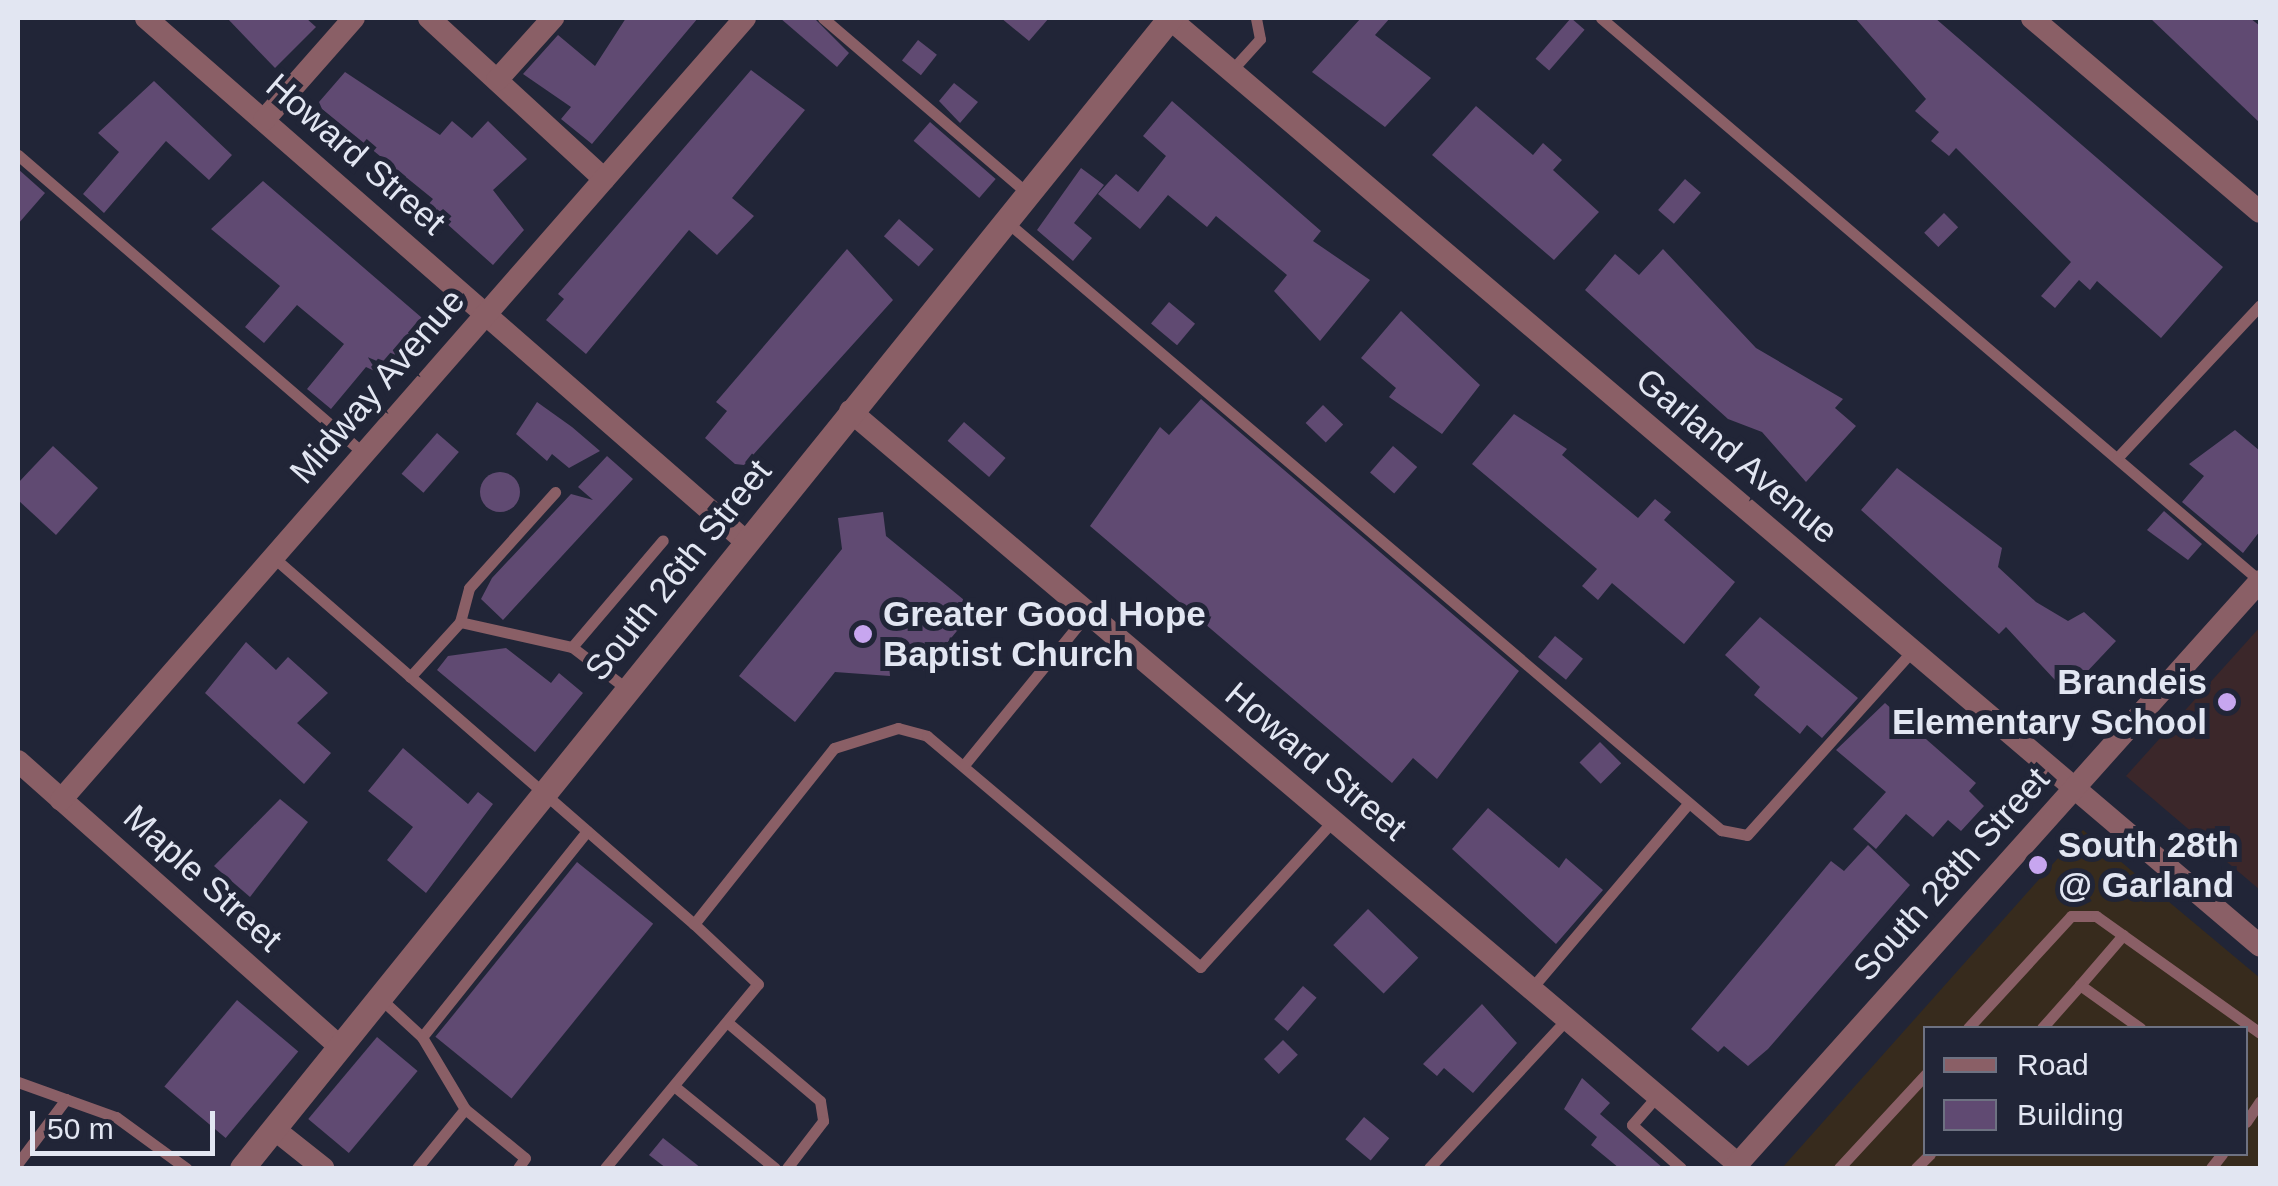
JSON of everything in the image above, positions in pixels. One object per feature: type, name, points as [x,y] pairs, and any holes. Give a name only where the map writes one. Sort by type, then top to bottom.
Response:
[{"type":"street","name":"Howard Street","points":[[146,18],[745,541]]},
{"type":"street","points":[[264,120],[354,18]]},
{"type":"street","points":[[429,18],[604,179]]},
{"type":"street","points":[[497,80],[554,18]]},
{"type":"street","name":"Midway Avenue","points":[[61,800],[745,18]]},
{"type":"street","name":"South 26th Street","points":[[242,1168],[1170,18]]},
{"type":"street","name":"Garland Avenue","points":[[1170,18],[2260,946]]},
{"type":"street","points":[[2032,18],[2260,212]]},
{"type":"street","name":"Howard Street","points":[[850,411],[1736,1166]]},
{"type":"street","name":"South 28th Street","points":[[1736,1166],[2260,581]]},
{"type":"street","name":"Maple Street","points":[[18,761],[341,1048]]},
{"type":"street","points":[[274,1129],[323,1168]]},
{"type":"lane","points":[[824,18],[1028,193]]},
{"type":"lane","points":[[1232,71],[1260,39],[1256,18]]},
{"type":"lane","points":[[1601,18],[2260,581]]},
{"type":"lane","points":[[18,155],[364,454]]},
{"type":"lane","points":[[1005,220],[1721,830],[1747,835],[1912,651]]},
{"type":"lane","points":[[2118,458],[2260,305]]},
{"type":"lane","points":[[410,677],[460,622],[469,588],[555,492]]},
{"type":"lane","points":[[572,646],[663,540]]},
{"type":"lane","points":[[274,558],[758,984],[606,1168]]},
{"type":"lane","points":[[964,765],[1088,614]]},
{"type":"lane","points":[[460,622],[572,646],[627,689]]},
{"type":"lane","points":[[694,924],[834,748],[898,728],[928,736],[1200,967],[1332,821]]},
{"type":"lane","points":[[1530,990],[1688,804]]},
{"type":"lane","points":[[422,1037],[587,831]]},
{"type":"lane","points":[[1970,1026],[2071,916],[2096,916],[2260,1033]]},
{"type":"lane","points":[[2044,1026],[2123,935]]},
{"type":"lane","points":[[2080,985],[2137,1026]]},
{"type":"lane","points":[[380,999],[422,1037],[465,1109],[525,1158],[518,1168]]},
{"type":"lane","points":[[1428,1168],[1566,1020]]},
{"type":"lane","points":[[728,1022],[820,1102],[823,1121],[787,1168]]},
{"type":"lane","points":[[1838,1168],[1923,1077]]},
{"type":"lane","points":[[18,1082],[116,1116],[186,1168]]},
{"type":"lane","points":[[674,1086],[775,1168]]},
{"type":"lane","points":[[1656,1096],[1632,1125],[1681,1168]]},
{"type":"lane","points":[[18,1163],[66,1099]]},
{"type":"lane","points":[[417,1168],[465,1109]]},
{"type":"shaded area","name":"Brandeis Elementary School","points":[[2260,627],[2260,890],[2126,776]]},
{"type":"shaded area","points":[[2083,830],[2260,978],[2260,1168],[1782,1168]]},
{"type":"building","points":[[227,18],[306,18],[316,27],[275,68]]},
{"type":"building","points":[[626,18],[698,18],[592,144],[561,119],[571,107],[523,74],[558,35],[595,66]]},
{"type":"building","points":[[780,18],[814,18],[849,53],[837,67]]},
{"type":"building","points":[[1001,18],[1049,18],[1029,41]]},
{"type":"building","points":[[1361,18],[1390,18],[1375,35],[1431,78],[1385,127],[1312,72]]},
{"type":"building","points":[[1571,18],[1585,30],[1549,71],[1536,59]]},
{"type":"building","points":[[1855,18],[1935,18],[2223,267],[2161,338],[2097,281],[2090,290],[2079,280],[2055,308],[2041,296],[2071,262],[1956,148],[1949,156],[1931,141],[1939,132],[1915,111],[1926,99]]},
{"type":"building","points":[[2150,18],[2250,18],[2260,26],[2260,123]]},
{"type":"building","points":[[918,40],[937,55],[921,75],[902,60]]},
{"type":"building","points":[[751,70],[805,110],[732,198],[754,216],[717,255],[689,230],[586,354],[546,320],[564,299],[558,294]]},
{"type":"building","points":[[345,72],[440,135],[452,121],[472,138],[488,121],[527,159],[493,190],[524,230],[493,265],[427,206],[433,199],[322,109],[319,102]]},
{"type":"building","points":[[154,81],[232,155],[209,180],[166,141],[104,213],[83,194],[119,152],[98,133]]},
{"type":"building","points":[[954,83],[978,102],[960,123],[939,101]]},
{"type":"building","points":[[1172,101],[1321,231],[1313,241],[1370,280],[1320,341],[1274,291],[1287,275],[1216,216],[1207,227],[1168,195],[1140,229],[1098,194],[1116,174],[1138,192],[1166,156],[1143,136]]},
{"type":"building","points":[[1476,106],[1533,155],[1543,143],[1562,160],[1553,170],[1599,212],[1554,260],[1432,155]]},
{"type":"building","points":[[930,122],[996,179],[979,198],[914,141]]},
{"type":"building","points":[[1081,168],[1104,185],[1074,223],[1092,238],[1073,261],[1037,230]]},
{"type":"building","points":[[18,169],[45,193],[18,224]]},
{"type":"building","points":[[1685,179],[1701,193],[1674,224],[1658,210]]},
{"type":"building","points":[[263,181],[436,330],[393,380],[366,367],[331,409],[307,389],[344,344],[297,305],[264,343],[245,327],[280,286],[211,229]]},
{"type":"building","points":[[1944,213],[1958,227],[1938,247],[1924,233]]},
{"type":"building","points":[[899,219],[934,249],[919,267],[884,236]]},
{"type":"building","points":[[847,249],[893,300],[744,465],[735,464],[705,438],[727,411],[716,402]]},
{"type":"building","points":[[1663,249],[1756,348],[1843,399],[1835,408],[1856,426],[1806,482],[1762,432],[1728,419],[1585,290],[1615,254],[1639,275]]},
{"type":"building","points":[[1169,302],[1195,324],[1177,345],[1151,323]]},
{"type":"building","points":[[1401,311],[1480,385],[1442,434],[1389,397],[1396,388],[1361,358]]},
{"type":"building","points":[[1201,399],[1519,671],[1437,779],[1413,758],[1392,783],[1090,526],[1160,427],[1169,435]]},
{"type":"building","points":[[537,402],[600,451],[569,468],[552,454],[547,461],[516,434]]},
{"type":"building","points":[[1323,405],[1343,424],[1326,442],[1306,423]]},
{"type":"building","points":[[1514,414],[1567,449],[1562,455],[1638,518],[1655,499],[1671,512],[1664,520],[1735,582],[1684,644],[1612,583],[1598,600],[1582,586],[1597,569],[1472,464]]},
{"type":"building","points":[[964,422],[1006,458],[989,477],[948,441]]},
{"type":"building","points":[[2235,430],[2260,451],[2260,531],[2243,553],[2182,502],[2204,476],[2189,464]]},
{"type":"building","points":[[437,433],[459,452],[423,493],[402,474]]},
{"type":"building","points":[[53,446],[98,488],[56,535],[18,500],[18,483]]},
{"type":"building","points":[[1393,446],[1417,467],[1394,493],[1370,472]]},
{"type":"building","points":[[607,456],[633,479],[503,620],[481,599],[492,578],[571,494],[593,500],[578,487]]},
{"type":"building","points":[[1897,468],[2002,548],[1998,567],[2036,602],[2068,621],[2084,612],[2116,641],[2067,693],[2006,627],[1999,634],[1861,510]]},
{"type":"building","points":[[500,472],[514,478],[520,492],[514,506],[500,512],[486,506],[480,492],[486,478]]},
{"type":"building","points":[[2164,511],[2202,544],[2188,560],[2147,530]]},
{"type":"building","name":"Greater Good Hope Baptist Church","points":[[883,512],[886,536],[975,609],[924,671],[887,642],[890,676],[835,672],[795,722],[739,676],[842,549],[838,518]]},
{"type":"building","points":[[1760,617],[1858,698],[1822,738],[1807,725],[1800,734],[1754,695],[1760,687],[1725,655]]},
{"type":"building","points":[[1555,636],[1583,659],[1566,680],[1538,657]]},
{"type":"building","points":[[246,642],[276,670],[288,657],[328,693],[297,723],[331,753],[304,784],[205,693]]},
{"type":"building","points":[[506,648],[551,683],[559,673],[583,693],[535,752],[437,670],[448,656]]},
{"type":"building","points":[[1885,703],[1976,783],[1969,791],[1984,806],[1961,831],[1948,820],[1933,837],[1906,814],[1876,849],[1853,829],[1886,792],[1836,750]]},
{"type":"building","points":[[1600,742],[1621,763],[1601,784],[1579,763]]},
{"type":"building","points":[[403,748],[468,804],[478,792],[493,804],[426,893],[387,860],[413,827],[368,791]]},
{"type":"building","points":[[280,799],[308,822],[250,897],[214,866]]},
{"type":"building","points":[[1488,808],[1559,868],[1566,858],[1603,890],[1556,944],[1452,849]]},
{"type":"building","points":[[1868,845],[1910,885],[1768,1049],[1748,1066],[1724,1046],[1718,1052],[1691,1029],[1831,861],[1844,871]]},
{"type":"building","points":[[577,862],[653,924],[512,1099],[435,1037]]},
{"type":"building","points":[[1368,909],[1418,958],[1384,994],[1333,945]]},
{"type":"building","points":[[1303,986],[1317,998],[1288,1031],[1274,1019]]},
{"type":"building","points":[[237,1000],[298,1051],[226,1138],[164,1087]]},
{"type":"building","points":[[1482,1004],[1517,1043],[1473,1093],[1444,1068],[1437,1076],[1423,1064]]},
{"type":"building","points":[[377,1037],[418,1071],[349,1153],[308,1119]]},
{"type":"building","points":[[1283,1040],[1298,1055],[1279,1074],[1264,1059]]},
{"type":"building","points":[[1582,1078],[1610,1103],[1600,1114],[1663,1168],[1619,1168],[1591,1145],[1597,1137],[1564,1109]]},
{"type":"building","points":[[1364,1117],[1389,1138],[1371,1160],[1345,1139]]},
{"type":"building","points":[[663,1138],[701,1168],[666,1168],[649,1155]]},
{"type":"place","name":"Greater Good Hope Baptist Church","points":[[863,634]]},
{"type":"place","name":"Brandeis Elementary School","points":[[2227,702]]},
{"type":"place","name":"South 28th @ Garland","points":[[2038,865]]}]
